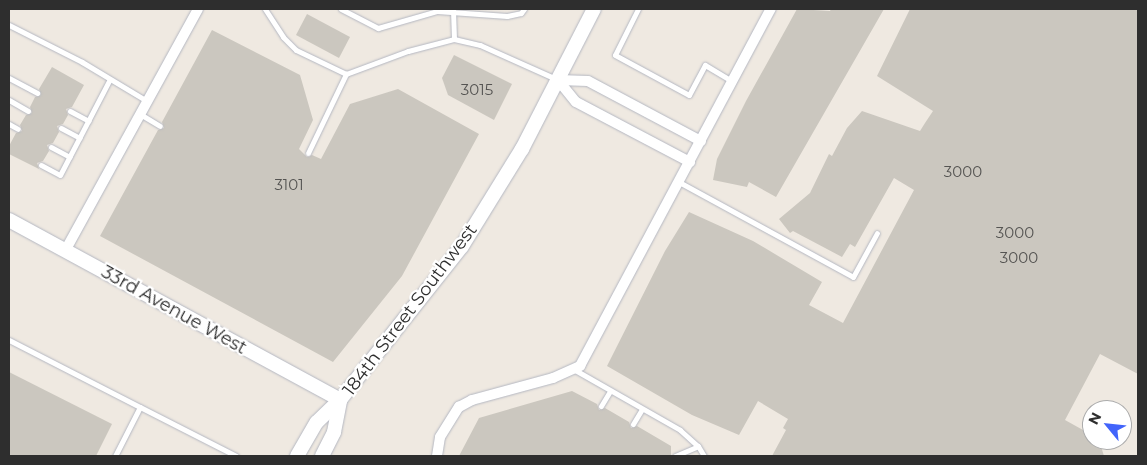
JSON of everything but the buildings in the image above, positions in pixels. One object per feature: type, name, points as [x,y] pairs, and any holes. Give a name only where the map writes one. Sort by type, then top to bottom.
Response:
[{"type":"main road","name":"184th Street Southwest","points":[[297,456],[317,422],[340,400],[462,246],[522,149],[594,9]]},
{"type":"main road","name":"33rd Avenue West","points":[[9,220],[340,400]]},
{"type":"main road","name":"184th Street Southwest","points":[[322,456],[334,432],[340,400]]},
{"type":"street","points":[[65,251],[198,9]]},
{"type":"street","points":[[437,456],[440,437],[459,407],[472,400],[575,370],[690,162],[771,9]]},
{"type":"street","points":[[558,80],[588,81],[701,141]]},
{"type":"street","points":[[558,80],[576,102],[690,162]]},
{"type":"lane","points":[[265,9],[283,37],[296,50],[346,74]]},
{"type":"lane","points":[[341,9],[378,28],[436,11],[453,10],[507,16],[522,13],[524,9]]},
{"type":"lane","points":[[638,9],[615,55],[689,95],[705,65],[732,81]]},
{"type":"lane","points":[[453,10],[454,39]]},
{"type":"lane","points":[[9,25],[110,79],[148,102]]},
{"type":"lane","points":[[308,154],[346,74],[408,51],[454,39],[480,45],[558,80]]},
{"type":"lane","points":[[9,78],[37,93]]},
{"type":"lane","points":[[41,165],[60,176],[110,79]]},
{"type":"lane","points":[[9,100],[28,110]]},
{"type":"lane","points":[[70,111],[89,121]]},
{"type":"lane","points":[[140,114],[160,126]]},
{"type":"lane","points":[[9,124],[18,129]]},
{"type":"lane","points":[[61,128],[80,138]]},
{"type":"lane","points":[[51,147],[70,157]]},
{"type":"lane","points":[[679,182],[854,277],[877,233]]},
{"type":"lane","points":[[9,340],[236,456]]},
{"type":"lane","points":[[575,370],[680,430],[698,446],[704,456]]},
{"type":"lane","points":[[601,406],[610,391]]},
{"type":"lane","points":[[115,456],[140,407]]},
{"type":"lane","points":[[633,424],[642,409]]},
{"type":"lane","points":[[674,456],[698,446]]}]
